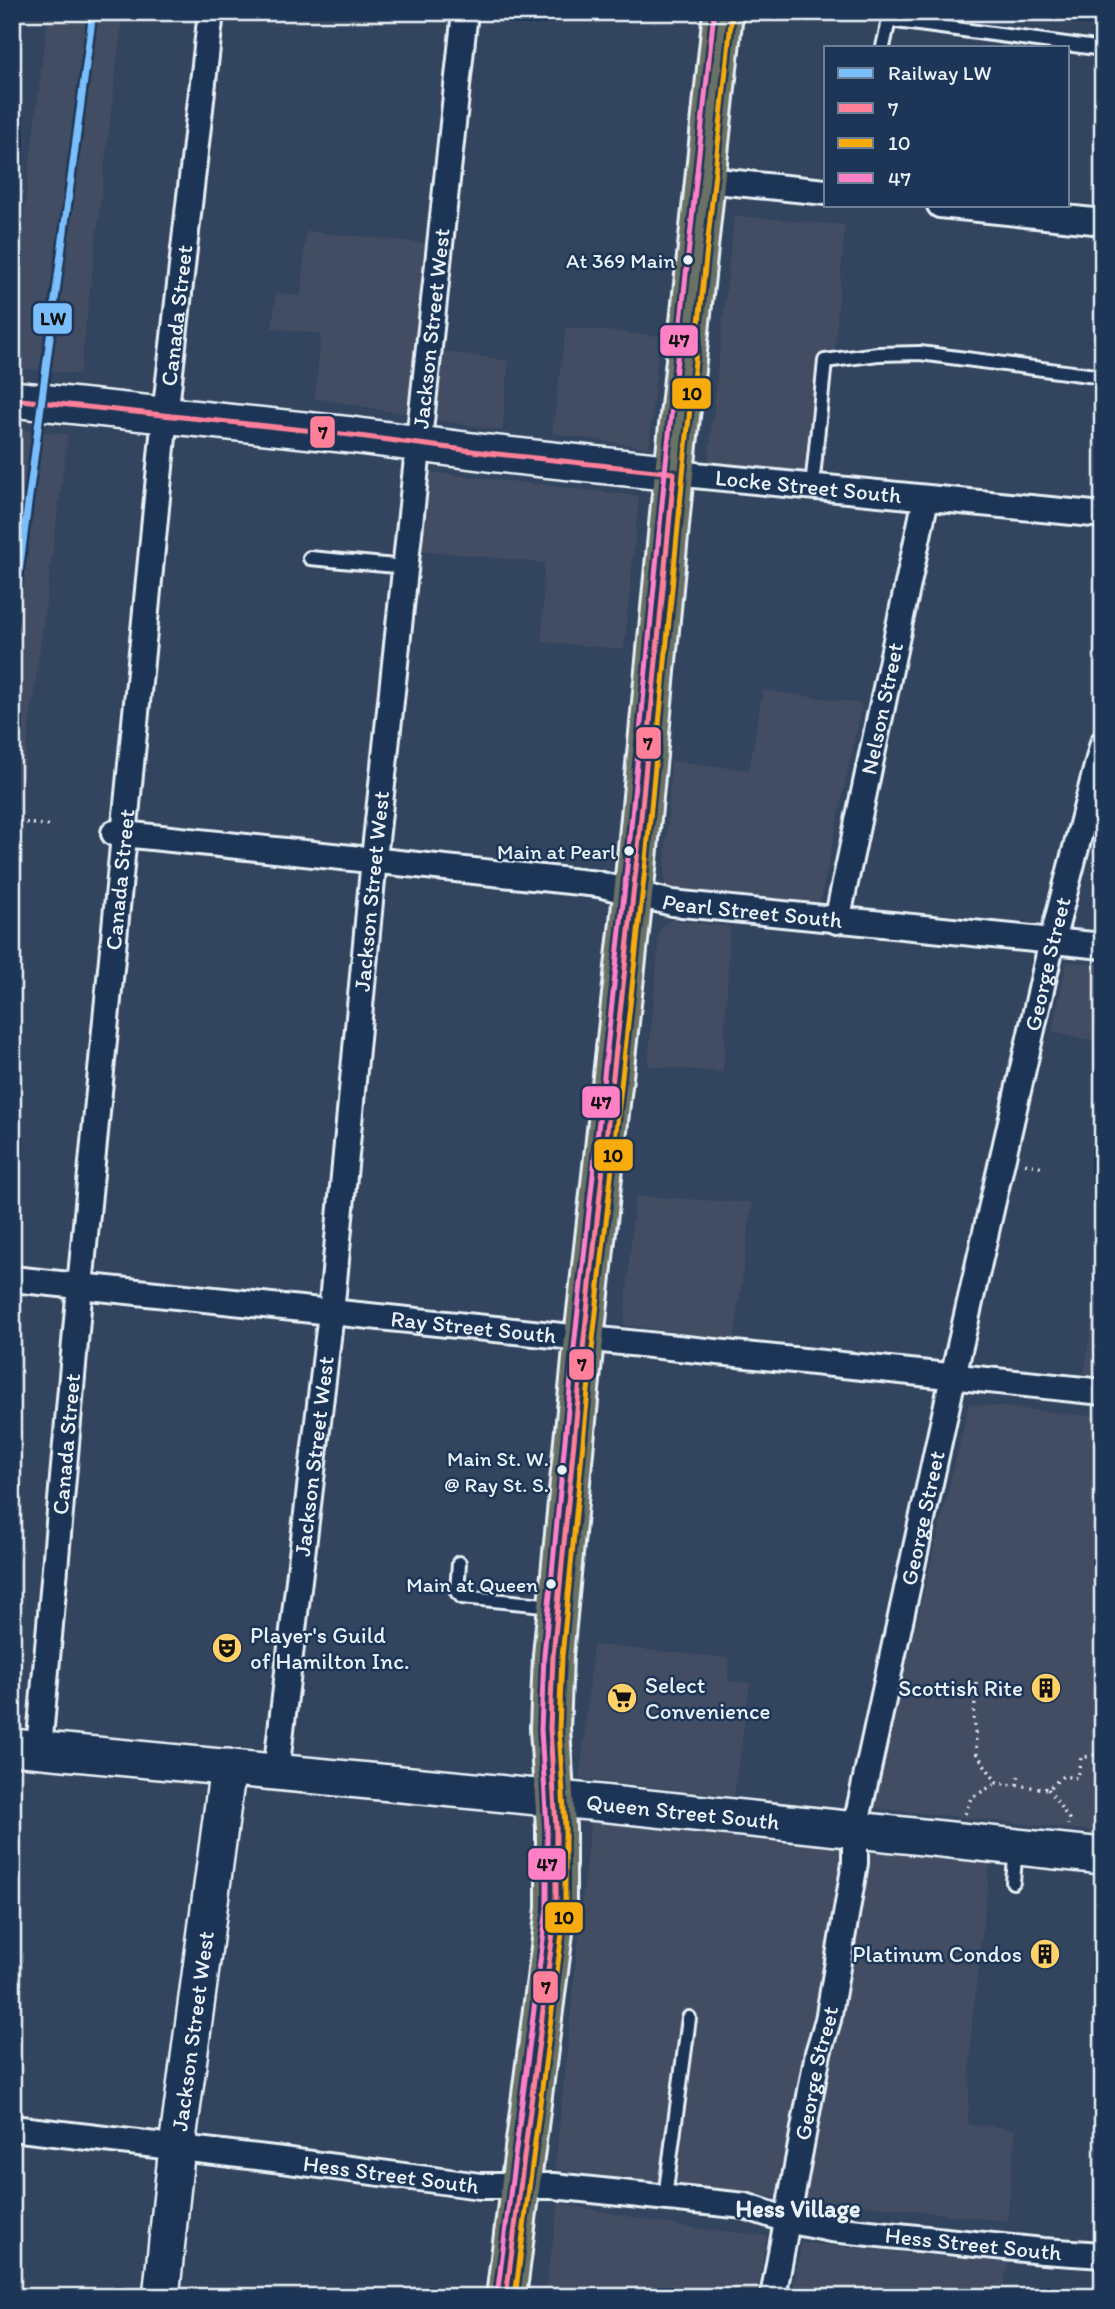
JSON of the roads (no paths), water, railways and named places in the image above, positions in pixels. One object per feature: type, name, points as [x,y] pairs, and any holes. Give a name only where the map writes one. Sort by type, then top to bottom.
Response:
[{"type":"main road","points":[[506,2297],[556,1909],[550,1728],[558,1607],[706,180],[716,13]]},
{"type":"street","name":"Canada Street","points":[[25,1748],[80,1286],[119,834],[211,12]]},
{"type":"street","name":"Jackson Street West","points":[[276,1772],[331,1313],[374,859],[465,12]]},
{"type":"street","points":[[706,180],[824,192]]},
{"type":"street","points":[[950,206],[1103,222]]},
{"type":"street","name":"Locke Street South","points":[[12,399],[674,473],[1103,516]]},
{"type":"street","name":"Nelson Street","points":[[837,921],[926,498]]},
{"type":"street","name":"George Street","points":[[773,2297],[818,2053],[828,2020],[855,1863],[855,1829],[953,1377],[1052,940],[1103,743]]},
{"type":"street","name":"Pearl Street South","points":[[119,834],[598,884],[672,903],[1103,946]]},
{"type":"street","name":"Ray Street South","points":[[12,1279],[1103,1392]]},
{"type":"street","name":"Queen Street South","points":[[25,1748],[855,1829],[1103,1856]]},
{"type":"street","name":"Jackson Street West","points":[[161,2297],[177,2147],[228,1767]]},
{"type":"street","name":"Hess Street South","points":[[12,2127],[480,2186],[554,2186],[665,2197],[746,2207],[787,2220],[845,2231],[1103,2255]]},
{"type":"lane","points":[[883,46],[889,20],[1103,50]]},
{"type":"lane","points":[[812,486],[825,361],[878,354],[920,353],[1103,377]]},
{"type":"lane","points":[[310,558],[406,567]]},
{"type":"lane","points":[[459,1563],[457,1592],[462,1597],[558,1607]]},
{"type":"lane","points":[[1013,1882],[1016,1847]]},
{"type":"lane","points":[[665,2197],[689,2018]]},
{"type":"rail line","name":"LW","points":[[12,625],[93,12]]},
{"type":"place","name":"At 369 Main","points":[[688,260]]},
{"type":"place","name":"Main at Pearl","points":[[629,851]]},
{"type":"place","name":"Main St. W. @ Ray St. S.","points":[[562,1470]]},
{"type":"place","name":"Main at Queen","points":[[551,1584]]},
{"type":"place","name":"Player's Guild of Hamilton Inc.","points":[[227,1648]]},
{"type":"place","name":"Scottish Rite","points":[[1046,1688]]},
{"type":"place","name":"Select Convenience","points":[[622,1698]]},
{"type":"place","name":"Platinum Condos","points":[[1045,1954]]},
{"type":"district","name":"Hess Village","points":[[798,2209]]}]
